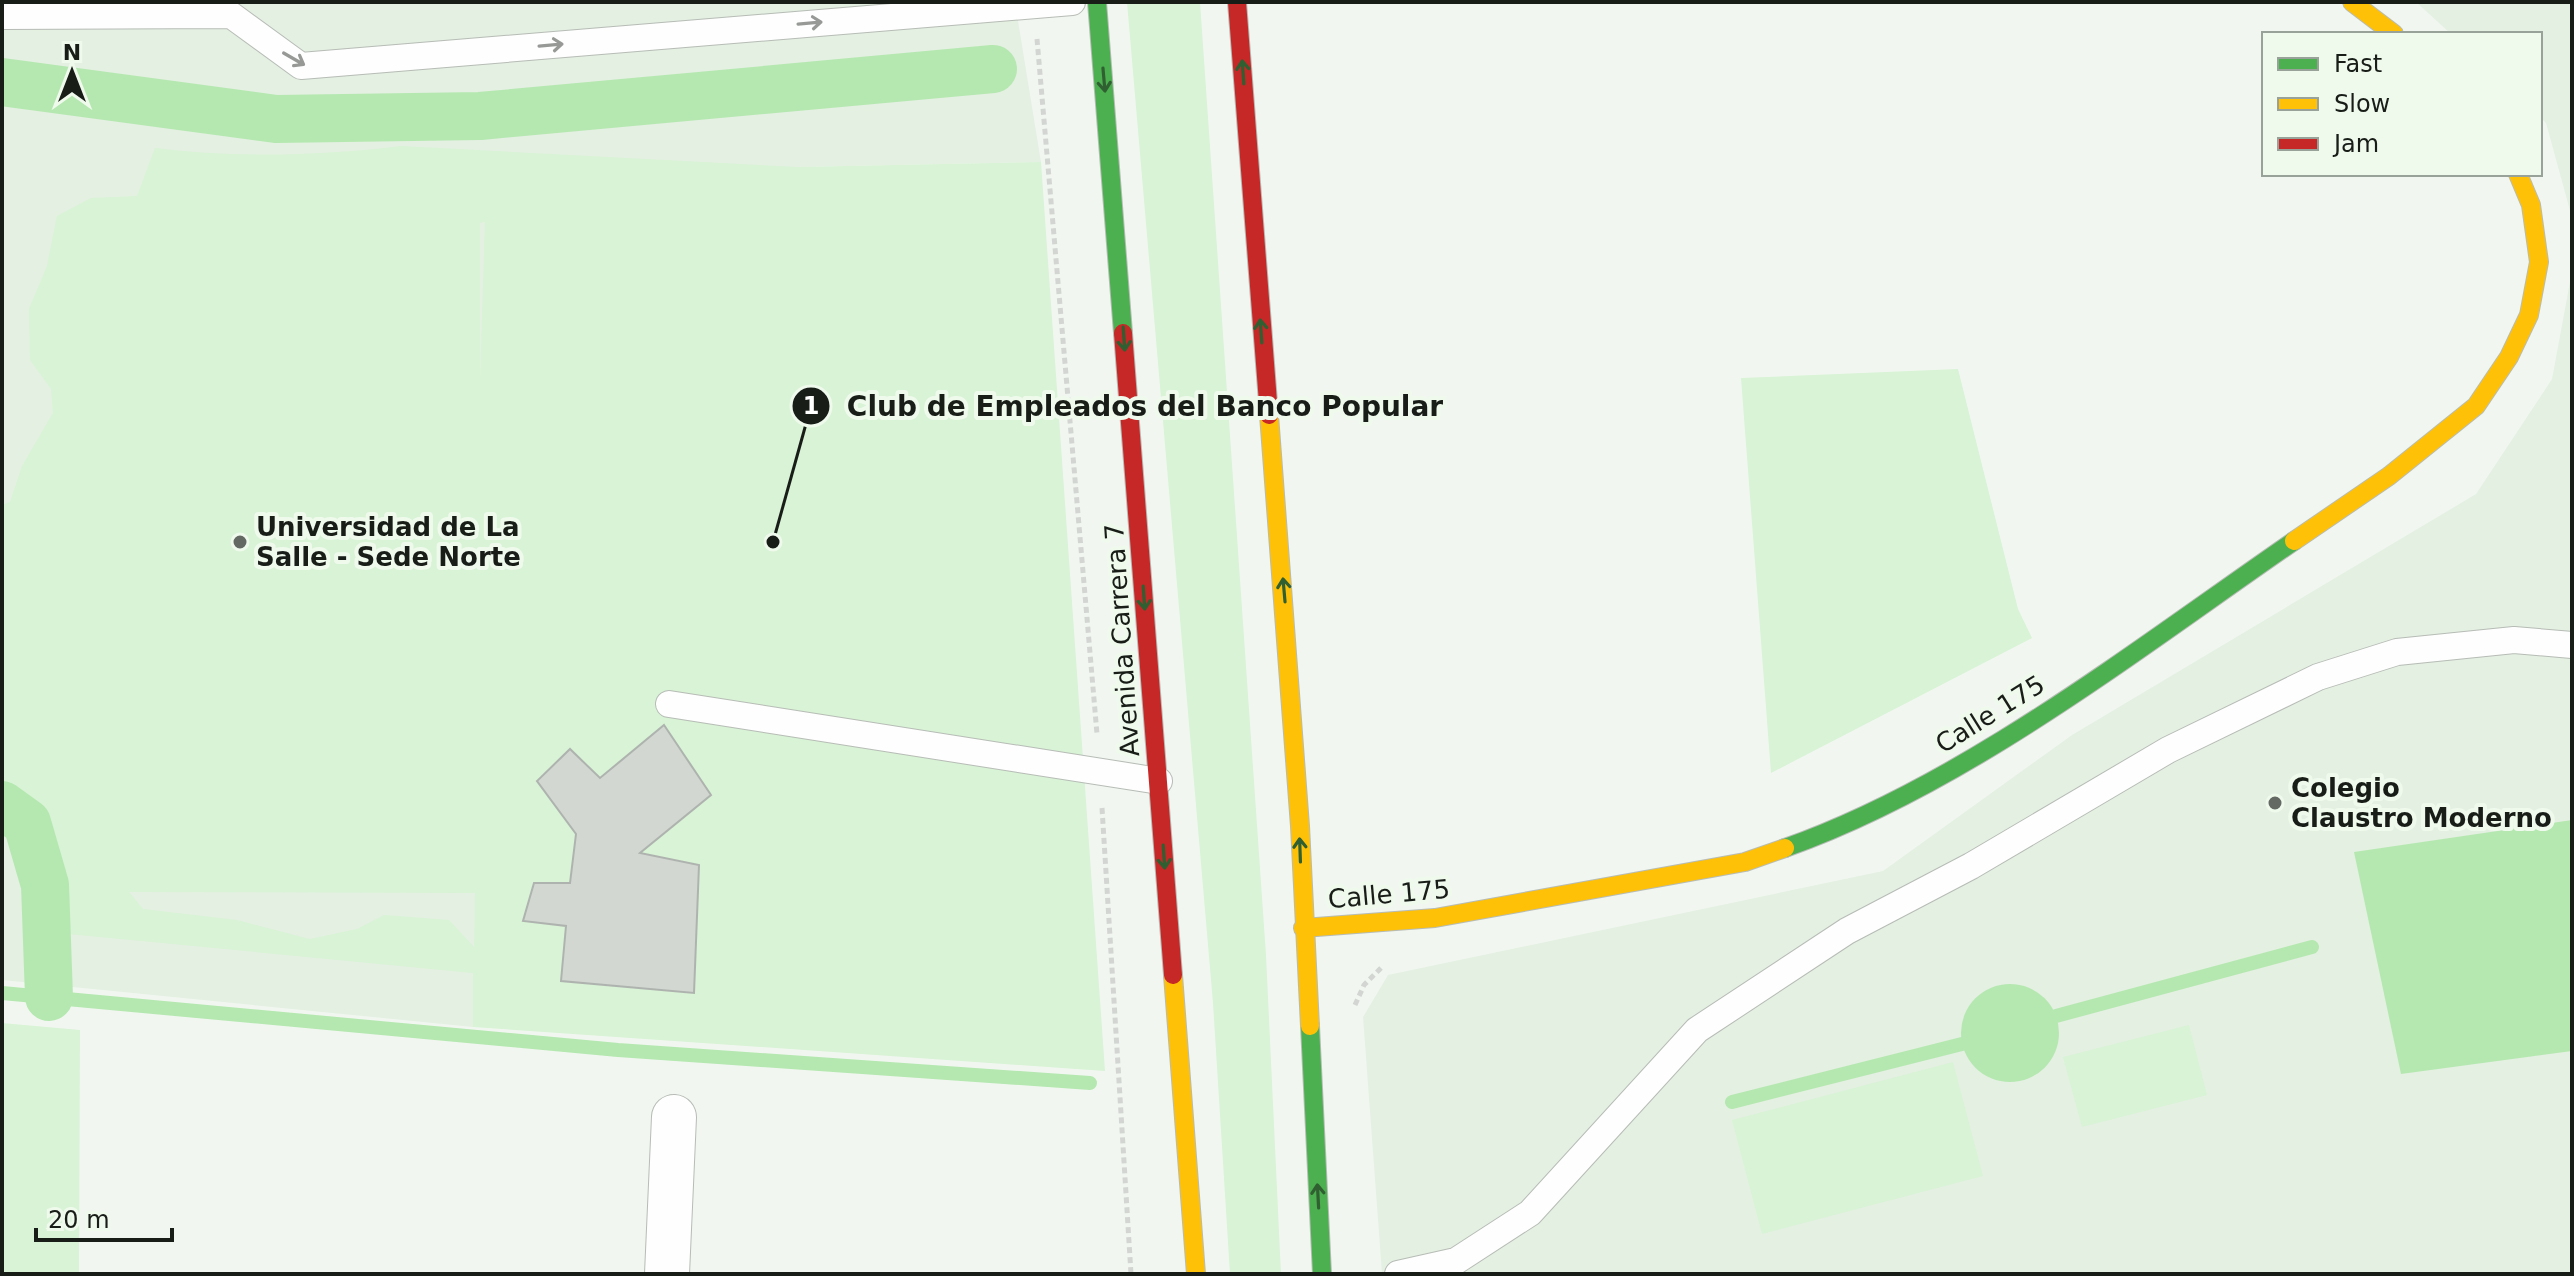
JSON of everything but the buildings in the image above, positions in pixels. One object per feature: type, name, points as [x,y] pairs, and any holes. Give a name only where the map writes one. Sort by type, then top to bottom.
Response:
[{"type":"main road","name":"Avenida Carrera 7","points":[[1097,2],[1196,1274]]},
{"type":"main road","points":[[1237,2],[1285,602],[1322,1274]]},
{"type":"main road","points":[[2352,2],[2391,32]]},
{"type":"main road","name":"Calle 175","points":[[1303,928],[1435,918],[1745,862],[1839,829],[1928,784],[2079,689],[2389,476],[2476,406],[2509,357],[2529,315],[2539,262],[2531,205],[2519,176]]},
{"type":"street","points":[[667,1274],[674,1117]]},
{"type":"lane","points":[[2,16],[237,8],[301,66],[1072,2]]},
{"type":"lane","points":[[1398,1274],[1456,1261],[1530,1213],[1697,1030],[1847,931],[1971,866],[2168,750],[2318,677],[2397,652],[2514,640],[2572,645]]},
{"type":"lane","points":[[669,704],[1159,781]]},
{"type":"path","points":[[1035,5],[1099,772],[1131,1274]]},
{"type":"path","points":[[1352,1011],[1364,985],[1378,969],[1393,964]]},
{"type":"shaded area","name":"Universidad de La Salle - Sede Norte","points":[[2,2],[1015,2],[1041,162],[797,167],[476,858],[473,1027],[2,980]]},
{"type":"shaded area","points":[[1127,2],[1200,2],[1266,955],[1281,1274],[1230,1274],[1213,1003]]},
{"type":"shaded area","points":[[2416,2],[2572,2],[2572,218],[2546,123],[2542,119],[2542,32],[2449,32]]},
{"type":"shaded area","points":[[401,146],[797,167],[1041,162],[1105,1071],[473,1027],[473,973],[68,934],[57,876],[44,844],[20,817],[2,805],[2,505],[10,502],[22,466],[53,413],[51,389],[30,360],[29,309],[47,266],[57,216],[91,198],[137,196],[155,148],[247,154],[309,154]],"holes":[[[480,223],[485,223],[480,381]],[[129,892],[475,893],[474,947],[449,920],[384,915],[357,929],[310,939],[237,920],[143,909]]]},
{"type":"shaded area","name":"Colegio Claustro Moderno","points":[[2572,271],[2572,1274],[1382,1274],[1363,1017],[1388,975],[1883,871],[2072,735],[2476,494],[2552,379]]},
{"type":"shaded area","points":[[1958,369],[2018,609],[2032,638],[1771,773],[1741,378]]},
{"type":"shaded area","points":[[2572,820],[2572,1051],[2401,1074],[2354,852]]},
{"type":"shaded area","points":[[2010,984],[2029,988],[2045,998],[2055,1014],[2059,1033],[2055,1052],[2045,1068],[2029,1078],[2010,1082],[1991,1078],[1975,1068],[1965,1052],[1961,1033],[1965,1014],[1975,998],[1991,988]]},
{"type":"shaded area","points":[[2,1023],[80,1030],[79,1274],[2,1274]]},
{"type":"shaded area","points":[[2189,1025],[2207,1095],[2082,1127],[2063,1057]]},
{"type":"shaded area","points":[[1953,1062],[1983,1176],[1762,1234],[1732,1120]]},
{"type":"waterway","points":[[2,82],[276,119],[480,116],[993,69]]},
{"type":"waterway","points":[[2,805],[27,823],[45,885],[49,997]]},
{"type":"waterway","points":[[2056,1016],[2312,947]]},
{"type":"waterway","points":[[2,993],[618,1050],[1090,1083]]},
{"type":"waterway","points":[[1732,1102],[1962,1044]]},
{"type":"traffic: fast","points":[[1097,2],[1123,333]]},
{"type":"traffic: fast","points":[[1785,848],[1852,821],[1918,789],[1983,752],[2111,669],[2294,541]]},
{"type":"traffic: fast","points":[[1310,1026],[1322,1274]]},
{"type":"traffic: slow","points":[[2352,2],[2391,32]]},
{"type":"traffic: slow","points":[[2294,541],[2389,476],[2476,406],[2509,357],[2529,315],[2539,262],[2531,205],[2519,176]]},
{"type":"traffic: slow","points":[[1269,415],[1300,826],[1310,1026]]},
{"type":"traffic: slow","points":[[1303,928],[1435,918],[1745,862],[1785,848]]},
{"type":"traffic: slow","points":[[1173,975],[1196,1274]]},
{"type":"traffic: jam","points":[[1237,2],[1269,415]]},
{"type":"traffic: jam","points":[[1123,333],[1173,975]]},
{"type":"place","name":"Universidad de La Salle - Sede Norte","points":[[240,542]]},
{"type":"place","name":"Club de Empleados del Banco Popular","points":[[773,542]]},
{"type":"place","name":"Colegio Claustro Moderno","points":[[2275,803]]}]
